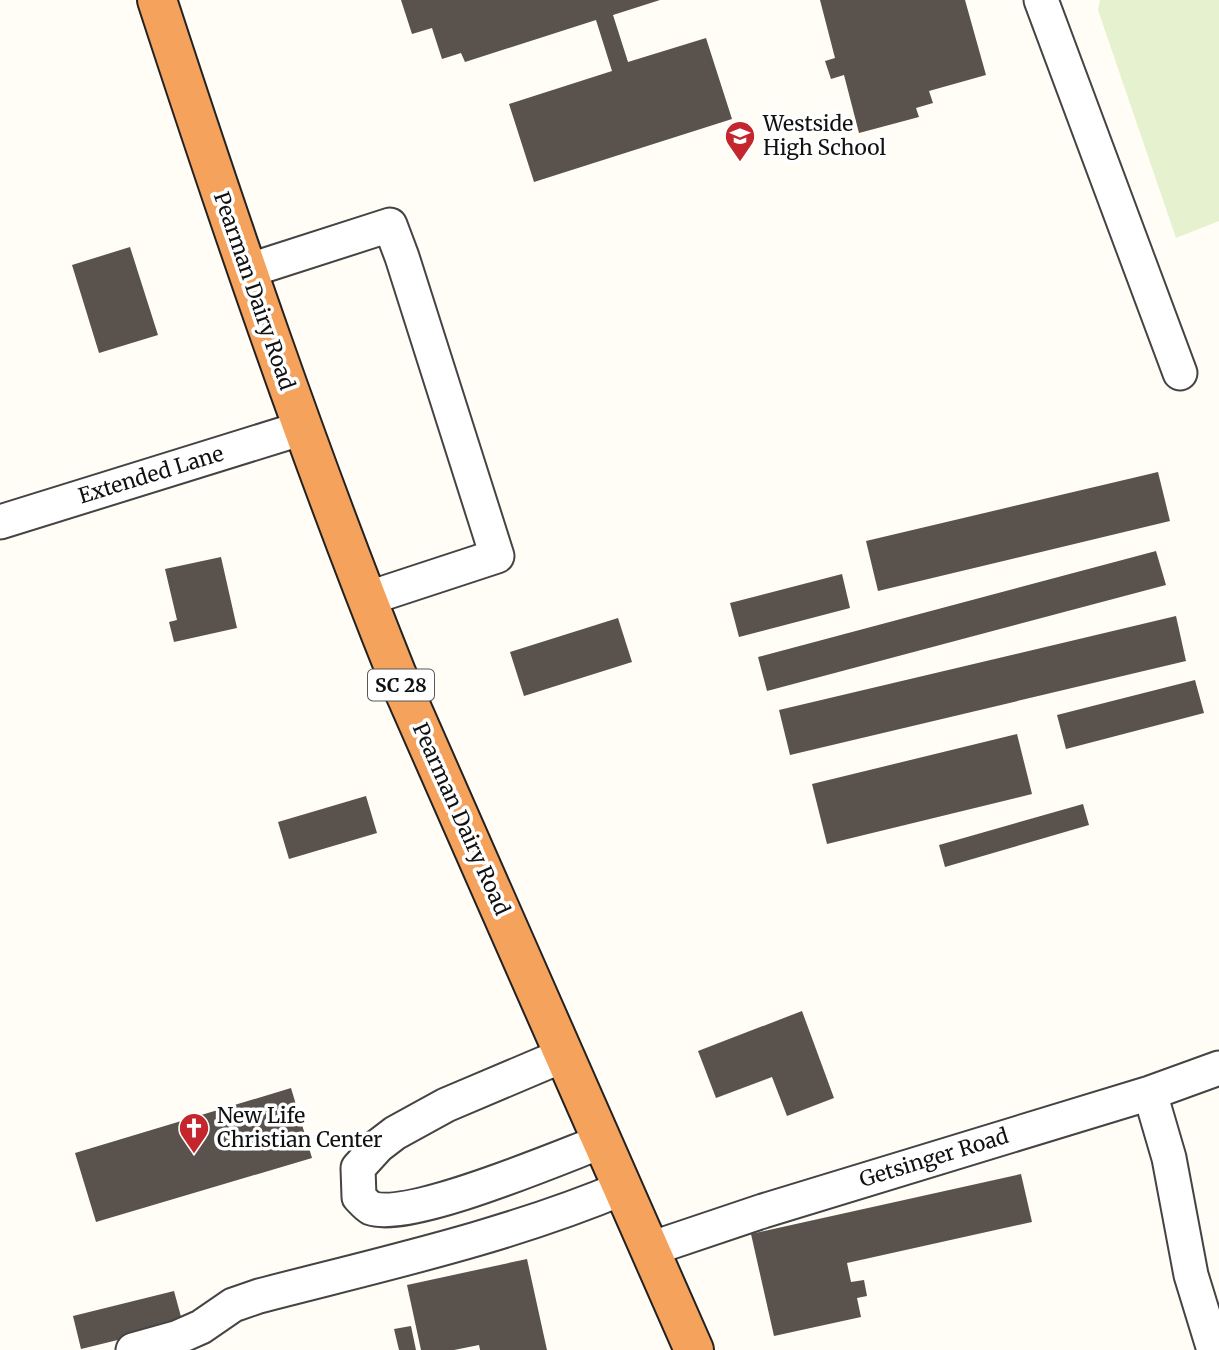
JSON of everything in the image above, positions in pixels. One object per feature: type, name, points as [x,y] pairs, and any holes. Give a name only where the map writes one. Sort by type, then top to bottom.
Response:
[{"type":"highway","name":"Pearman Dairy Road","points":[[157,0],[223,206],[366,599],[694,1350]]},
{"type":"street","points":[[1041,0],[1180,373]]},
{"type":"street","points":[[247,271],[390,225],[402,257],[497,556],[366,599]]},
{"type":"street","name":"Extended Lane","points":[[0,522],[303,428]]},
{"type":"street","points":[[564,1055],[446,1105],[395,1133],[378,1146],[358,1168],[359,1197],[370,1208],[401,1210],[475,1189],[603,1141]]},
{"type":"street","name":"Getsinger Road","points":[[650,1249],[763,1211],[1150,1093],[1219,1068]]},
{"type":"street","points":[[1150,1093],[1169,1158],[1191,1275],[1214,1350]]},
{"type":"street","points":[[133,1350],[176,1338],[201,1327],[233,1306],[259,1296],[477,1239],[568,1211],[623,1188]]},
{"type":"green space","points":[[1100,0],[1219,0],[1219,221],[1176,238],[1098,10]]},
{"type":"building","points":[[401,0],[660,0],[613,15],[628,62],[706,38],[732,119],[534,182],[509,104],[612,71],[596,20],[465,62],[461,53],[442,59],[432,28],[412,34]]},
{"type":"building","points":[[820,0],[965,0],[986,75],[929,91],[933,103],[916,108],[919,117],[859,133],[844,75],[831,79],[825,61],[835,58]]},
{"type":"building","points":[[130,247],[158,335],[99,353],[72,265]]},
{"type":"building","points":[[1158,472],[1170,521],[878,591],[866,541]]},
{"type":"building","points":[[1156,551],[1166,585],[767,691],[758,657]]},
{"type":"building","points":[[221,557],[237,628],[174,642],[169,622],[177,620],[165,569]]},
{"type":"building","points":[[842,574],[850,608],[739,637],[730,603]]},
{"type":"building","points":[[1176,616],[1186,661],[790,755],[779,710]]},
{"type":"building","points":[[618,618],[632,662],[524,696],[510,652]]},
{"type":"building","points":[[1195,680],[1204,713],[1066,749],[1057,715]]},
{"type":"building","points":[[1017,734],[1032,794],[827,844],[812,784]]},
{"type":"building","points":[[366,796],[377,833],[289,859],[278,822]]},
{"type":"building","points":[[1083,804],[1089,825],[945,867],[939,845]]},
{"type":"building","points":[[802,1011],[834,1098],[787,1116],[772,1077],[716,1098],[698,1051]]},
{"type":"building","name":"New Life Christian Center","points":[[291,1088],[312,1158],[96,1222],[75,1153]]},
{"type":"building","points":[[1021,1174],[1032,1222],[847,1263],[851,1282],[864,1280],[867,1296],[857,1298],[861,1317],[774,1336],[751,1234]]},
{"type":"building","points":[[527,1259],[547,1350],[480,1350],[479,1345],[454,1350],[421,1350],[407,1285]]},
{"type":"building","points":[[174,1291],[183,1324],[81,1349],[73,1316]]},
{"type":"building","points":[[411,1326],[416,1350],[399,1350],[394,1329]]},
{"type":"place","name":"Westside High School","points":[[740,163]]},
{"type":"place","name":"New Life Christian Center","points":[[194,1155]]}]
